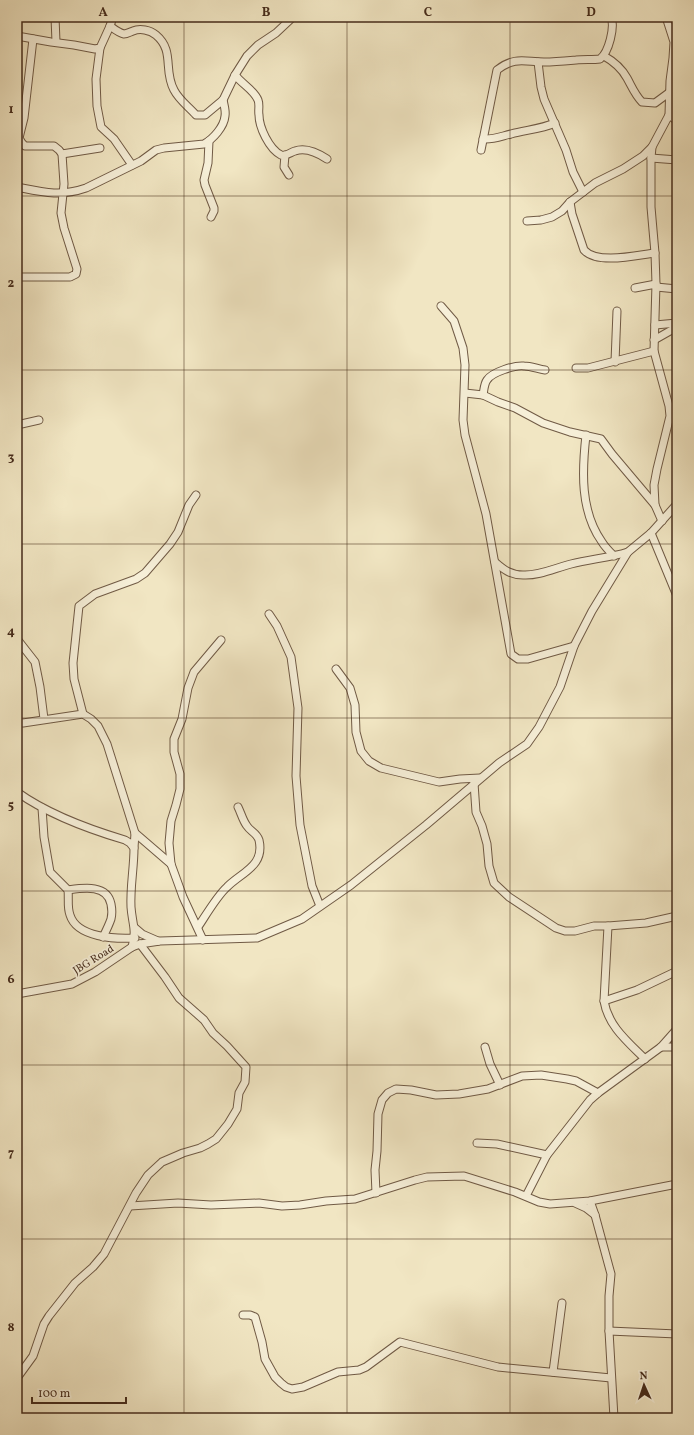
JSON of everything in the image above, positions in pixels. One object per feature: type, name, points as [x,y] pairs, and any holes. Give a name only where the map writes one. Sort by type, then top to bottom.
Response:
[{"type":"street","points":[[56,17],[56,42]]},
{"type":"street","points":[[113,17],[100,48],[96,79],[97,106],[101,127],[114,139],[132,165]]},
{"type":"street","points":[[110,26],[122,34],[135,30],[150,31],[156,35],[168,52],[168,74],[173,89],[179,98],[196,115],[205,115],[223,100],[235,75],[247,56],[258,45],[276,33],[294,17]]},
{"type":"street","points":[[481,150],[497,70],[503,65],[517,60],[538,62],[600,59],[604,56],[609,46],[612,24],[611,17]]},
{"type":"street","points":[[527,221],[541,220],[552,217],[562,211],[570,202],[595,183],[623,169],[643,156],[652,147],[669,115],[675,41],[666,17]]},
{"type":"street","points":[[17,36],[88,48],[100,48]]},
{"type":"street","points":[[17,277],[70,277],[76,274],[77,269],[62,221],[61,213],[64,179],[62,154],[54,146],[25,146],[19,138],[24,118],[33,38]]},
{"type":"street","points":[[604,56],[625,74],[632,90],[642,102],[655,103],[670,92]]},
{"type":"street","points":[[538,62],[541,87],[566,150],[573,172],[583,192]]},
{"type":"street","points":[[235,75],[240,82],[253,92],[258,99],[260,127],[266,138],[277,152],[281,155],[285,155],[297,150],[314,151],[327,159]]},
{"type":"street","points":[[17,187],[63,194],[86,188],[141,161],[156,150],[204,144],[209,141],[223,124],[226,116],[223,100]]},
{"type":"street","points":[[669,115],[677,121]]},
{"type":"street","points":[[483,139],[490,140],[545,127],[555,123]]},
{"type":"street","points":[[209,141],[208,162],[204,180],[214,208],[211,218]]},
{"type":"street","points":[[652,147],[652,207],[656,286],[654,351],[669,406],[670,416],[656,471],[654,485],[655,505]]},
{"type":"street","points":[[62,154],[100,148]]},
{"type":"street","points":[[285,155],[284,167],[288,175]]},
{"type":"street","points":[[651,158],[677,160]]},
{"type":"street","points":[[570,202],[572,214],[584,250],[587,253],[604,258],[655,253]]},
{"type":"street","points":[[634,288],[656,286],[677,289]]},
{"type":"street","points":[[441,306],[454,321],[463,348],[465,393],[463,420],[465,435],[486,514],[511,654],[518,659],[528,659],[574,646]]},
{"type":"street","points":[[615,362],[617,311]]},
{"type":"street","points":[[655,325],[677,322]]},
{"type":"street","points":[[654,340],[677,327]]},
{"type":"street","points":[[576,368],[588,368],[654,351]]},
{"type":"street","points":[[483,395],[487,380],[492,375],[499,372],[516,366],[546,370]]},
{"type":"street","points":[[465,393],[483,395],[515,408],[543,422],[586,436],[601,439],[616,460],[655,505],[662,521]]},
{"type":"street","points":[[17,425],[39,420]]},
{"type":"street","points":[[586,436],[583,464],[584,494],[597,534],[614,556]]},
{"type":"street","points":[[132,946],[135,938],[135,928],[131,906],[135,833],[106,744],[98,726],[84,714],[74,679],[73,663],[78,606],[95,594],[136,579],[146,573],[166,550],[178,532],[189,505],[196,495]]},
{"type":"street","points":[[132,946],[160,941],[257,938],[302,919],[364,875],[426,825],[480,778],[527,744],[539,727],[560,688],[574,646],[592,611],[628,552],[651,534],[677,504]]},
{"type":"street","points":[[651,534],[677,596]]},
{"type":"street","points":[[495,562],[506,572],[522,575],[539,573],[570,564],[628,552]]},
{"type":"street","points":[[269,614],[277,626],[291,657],[298,708],[296,776],[300,825],[312,886],[320,906]]},
{"type":"street","points":[[17,639],[35,662],[44,719]]},
{"type":"street","points":[[203,940],[183,897],[170,864],[168,844],[170,822],[180,790],[180,774],[174,752],[174,739],[182,718],[188,688],[194,672],[221,640]]},
{"type":"street","points":[[336,669],[350,688],[355,705],[356,732],[361,751],[369,761],[381,768],[439,782],[480,778]]},
{"type":"street","points":[[17,722],[23,723],[84,714]]},
{"type":"street","points":[[474,783],[476,812],[487,844],[489,866],[494,883],[509,897],[556,928],[565,931],[575,931],[594,926],[646,923],[677,916]]},
{"type":"street","points":[[17,792],[42,808],[75,823],[125,840],[134,848]]},
{"type":"street","points":[[198,927],[226,887],[252,867],[258,860],[260,850],[258,838],[255,832],[247,827],[238,807]]},
{"type":"street","points":[[42,808],[44,837],[50,872],[68,890],[70,917],[75,924],[85,931],[103,937],[135,938]]},
{"type":"street","points":[[135,833],[170,864]]},
{"type":"street","points":[[68,890],[88,888],[102,892],[110,899],[112,908],[111,918],[103,937]]},
{"type":"street","points":[[608,926],[604,1001],[605,1010],[614,1026],[645,1059]]},
{"type":"street","points":[[135,928],[142,934],[160,941]]},
{"type":"street","points":[[17,1378],[33,1356],[44,1324],[49,1316],[75,1283],[100,1260],[136,1193],[148,1175],[162,1162],[200,1148],[216,1139],[228,1124],[237,1109],[239,1093],[244,1087],[246,1067],[213,1033],[204,1020],[179,998],[165,976],[140,944]]},
{"type":"street","name":"JBG Road","points":[[17,994],[72,984],[95,972],[132,946]]},
{"type":"street","points":[[604,1001],[637,990],[677,971]]},
{"type":"street","points":[[526,1196],[547,1155],[582,1110],[598,1093],[661,1047],[677,1030]]},
{"type":"street","points":[[486,1047],[490,1064],[500,1085]]},
{"type":"street","points":[[661,1047],[677,1047]]},
{"type":"street","points":[[376,1193],[375,1170],[378,1114],[382,1100],[388,1093],[396,1089],[446,1095],[478,1092],[522,1076],[546,1076],[576,1081],[598,1093]]},
{"type":"street","points":[[477,1143],[497,1144],[547,1155]]},
{"type":"street","points":[[130,1206],[178,1203],[211,1206],[259,1203],[282,1206],[326,1201],[355,1200],[427,1177],[464,1176],[526,1196],[539,1202],[550,1204],[590,1201],[677,1184]]},
{"type":"street","points":[[590,1201],[611,1274],[609,1296],[609,1331],[614,1418]]},
{"type":"street","points":[[575,1203],[590,1210],[595,1215]]},
{"type":"street","points":[[553,1372],[562,1304]]},
{"type":"street","points":[[243,1315],[255,1317],[265,1359],[275,1377],[286,1387],[292,1389],[303,1387],[338,1372],[358,1370],[366,1367],[400,1342],[498,1367],[611,1378]]},
{"type":"street","points":[[609,1331],[677,1334]]}]
